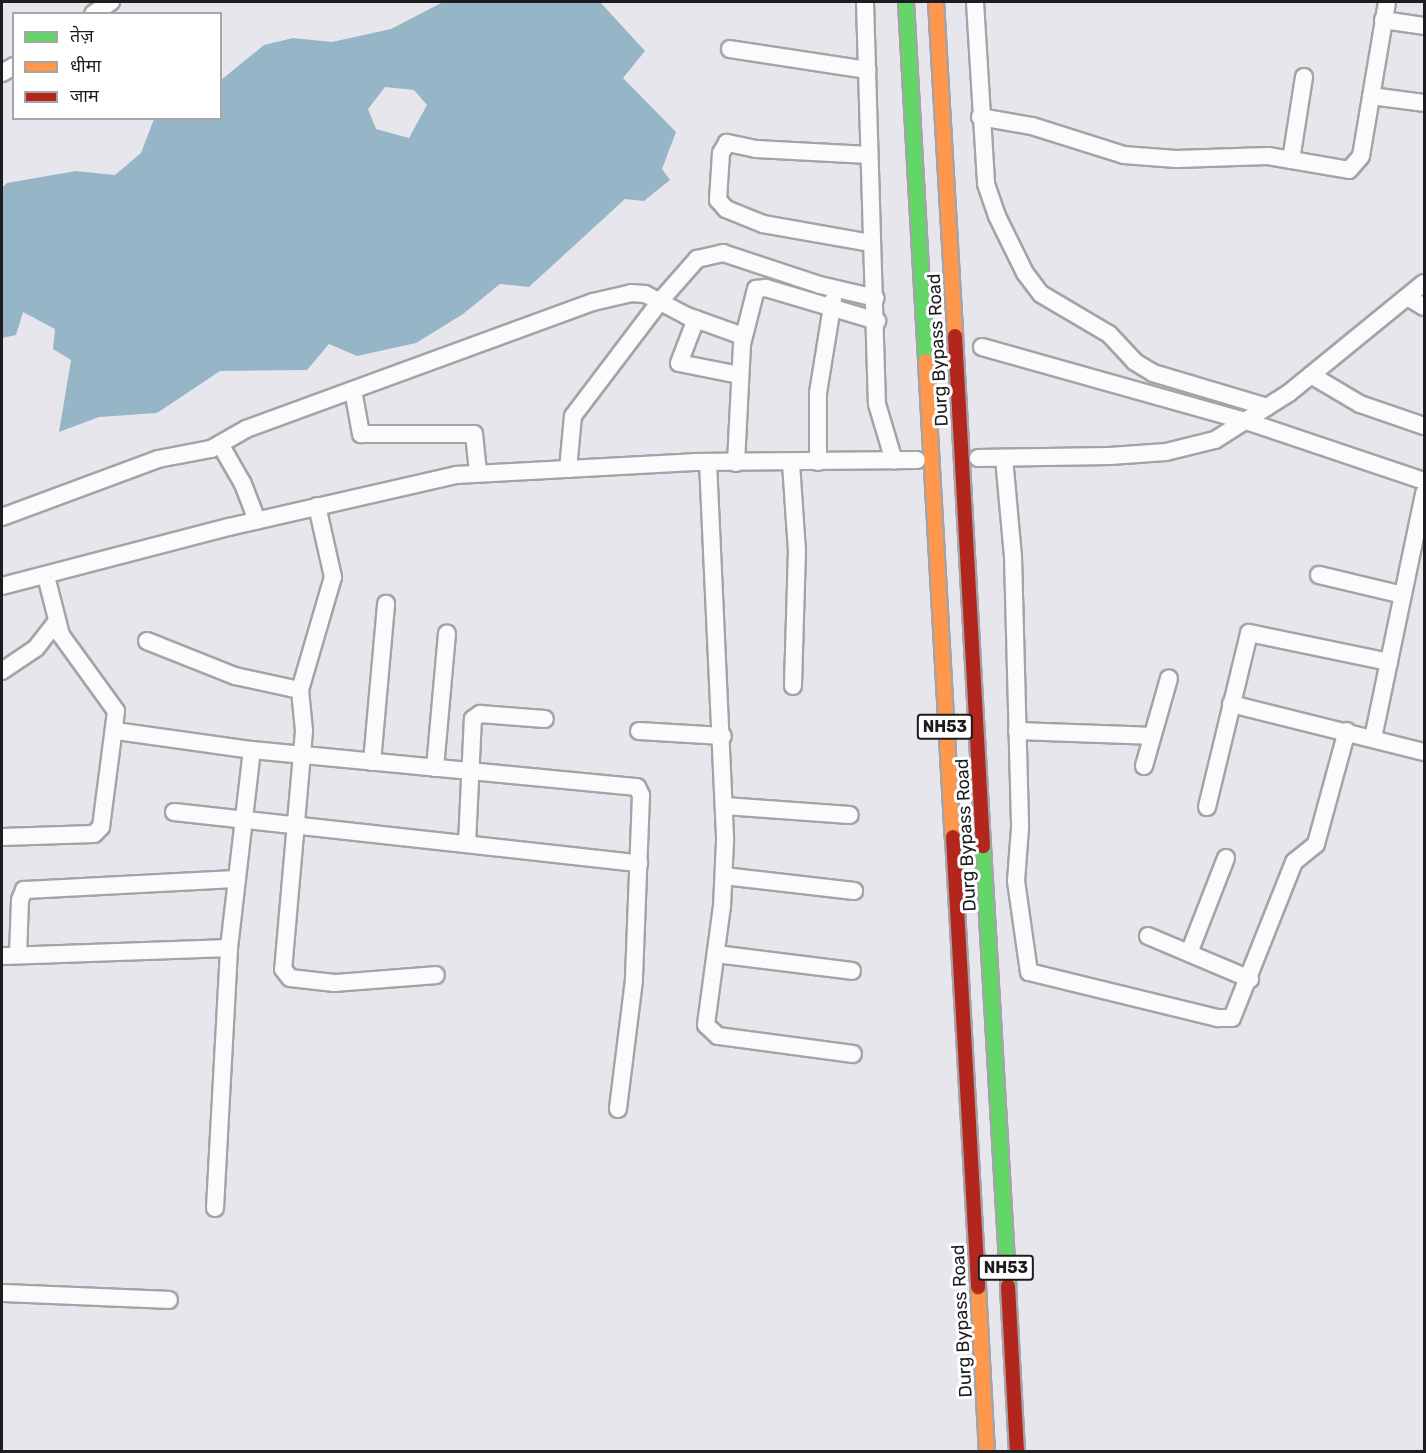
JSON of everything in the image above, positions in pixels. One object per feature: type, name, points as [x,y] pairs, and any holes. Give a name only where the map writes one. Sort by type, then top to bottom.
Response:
[{"type":"highway","name":"Durg Bypass Road","points":[[906,2],[987,1452]]},
{"type":"highway","name":"Durg Bypass Road","points":[[936,2],[1017,1452]]},
{"type":"street","points":[[96,12],[111,2]]},
{"type":"street","points":[[865,2],[871,243],[877,321],[877,404],[894,461]]},
{"type":"street","points":[[975,2],[980,117],[986,184],[997,216],[1022,267],[1041,294],[1109,334],[1135,362],[1153,373],[1264,409]]},
{"type":"street","points":[[980,117],[1032,126],[1124,155],[1291,160],[1353,168],[1361,156],[1387,2]]},
{"type":"street","points":[[1383,20],[1425,26]]},
{"type":"street","points":[[730,49],[867,70]]},
{"type":"street","points":[[1291,160],[1304,77]]},
{"type":"street","points":[[1371,96],[1425,103]]},
{"type":"street","points":[[869,155],[756,149],[727,143],[721,153],[718,200],[726,209],[763,224],[871,243]]},
{"type":"street","points":[[568,469],[573,416],[667,304],[697,259],[723,253],[836,289],[876,298]]},
{"type":"street","points":[[978,458],[1166,452],[1215,440],[1264,409],[1311,375],[1425,283]]},
{"type":"street","points":[[736,463],[739,375],[743,336],[755,293],[761,287],[877,321]]},
{"type":"street","points":[[818,462],[818,393],[836,289]]},
{"type":"street","points":[[2,517],[158,459],[203,452],[246,429],[593,302],[631,293],[667,304],[696,319],[743,336]]},
{"type":"street","points":[[1409,298],[1425,307]]},
{"type":"street","points":[[696,319],[679,363],[739,375]]},
{"type":"street","points":[[982,347],[1246,421],[1425,481]]},
{"type":"street","points":[[1311,375],[1360,404],[1425,426]]},
{"type":"street","points":[[353,390],[361,434],[474,434],[478,473]]},
{"type":"street","points":[[220,444],[243,484],[257,520]]},
{"type":"street","points":[[1004,458],[1013,556],[1020,828],[1016,881],[1029,972],[1226,1019],[1237,1012],[1294,862],[1316,844],[1347,730]]},
{"type":"street","points":[[2,586],[257,520],[478,473],[708,462],[917,460]]},
{"type":"street","points":[[708,462],[725,806],[724,876],[716,954],[706,1018],[713,1034],[853,1054]]},
{"type":"street","points":[[791,463],[796,550],[794,686]]},
{"type":"street","points":[[1373,738],[1425,493]]},
{"type":"street","points":[[317,506],[333,577],[300,690],[303,755],[281,961],[285,975],[298,980],[335,982],[436,975]]},
{"type":"street","points":[[1319,575],[1403,595]]},
{"type":"street","points":[[2,837],[98,832],[116,731],[113,703],[65,644],[56,622],[46,576]]},
{"type":"street","points":[[372,762],[386,604]]},
{"type":"street","points":[[2,671],[36,648],[56,622]]},
{"type":"street","points":[[1207,807],[1246,637],[1254,631],[1389,662]]},
{"type":"street","points":[[435,768],[447,634]]},
{"type":"street","points":[[147,641],[235,676],[300,690]]},
{"type":"street","points":[[1144,766],[1169,678]]},
{"type":"street","points":[[1231,704],[1347,730],[1425,752]]},
{"type":"street","points":[[467,844],[470,771],[476,716],[545,719]]},
{"type":"street","points":[[116,731],[252,750],[638,787],[641,795],[634,980],[618,1109]]},
{"type":"street","points":[[639,731],[723,736]]},
{"type":"street","points":[[1017,731],[1152,736]]},
{"type":"street","points":[[215,1208],[229,948],[252,750]]},
{"type":"street","points":[[725,806],[850,815]]},
{"type":"street","points":[[174,812],[639,863]]},
{"type":"street","points":[[1189,953],[1226,858]]},
{"type":"street","points":[[724,876],[854,891]]},
{"type":"street","points":[[229,948],[10,956],[20,900],[24,890],[237,879]]},
{"type":"street","points":[[1148,936],[1250,979]]},
{"type":"street","points":[[716,954],[852,971]]},
{"type":"street","points":[[2,1293],[169,1300]]},
{"type":"water","points":[[443,2],[600,2],[645,51],[623,78],[676,132],[662,169],[670,180],[644,201],[625,199],[529,287],[500,284],[463,314],[416,343],[357,356],[329,344],[307,370],[220,371],[157,413],[99,417],[59,432],[71,360],[53,349],[55,329],[23,312],[16,335],[2,338],[2,188],[7,183],[76,171],[115,175],[141,153],[154,120],[222,120],[222,79],[264,45],[293,38],[332,42],[391,29]],"holes":[[[385,87],[414,90],[427,105],[409,138],[376,129],[368,109]]]},
{"type":"traffic: fast","points":[[906,2],[926,361]]},
{"type":"traffic: fast","points":[[983,846],[1008,1286]]},
{"type":"traffic: slow","points":[[936,2],[955,336]]},
{"type":"traffic: slow","points":[[926,361],[953,837]]},
{"type":"traffic: slow","points":[[978,1287],[987,1452]]},
{"type":"traffic: jam","points":[[955,336],[983,846]]},
{"type":"traffic: jam","points":[[953,837],[978,1287]]},
{"type":"traffic: jam","points":[[1008,1286],[1017,1452]]}]
